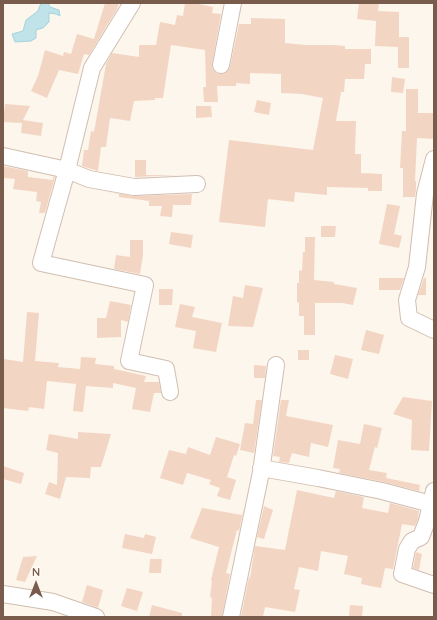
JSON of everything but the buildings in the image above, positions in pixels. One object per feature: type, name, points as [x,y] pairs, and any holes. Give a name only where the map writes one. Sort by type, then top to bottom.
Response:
[{"type":"street","points":[[132,3],[92,68],[67,170],[41,264],[145,285],[129,361],[166,369],[170,392]]},
{"type":"street","points":[[221,65],[233,3]]},
{"type":"street","points":[[3,156],[67,170],[89,179],[134,187],[197,184]]},
{"type":"street","points":[[434,159],[425,194],[417,267],[407,300],[409,318],[434,330]]},
{"type":"street","points":[[231,617],[261,468],[276,364]]},
{"type":"street","points":[[261,468],[375,489],[433,497],[427,522],[421,537],[412,541],[407,548],[402,574],[434,585]]},
{"type":"street","points":[[3,594],[53,602],[96,617]]},
{"type":"water","points":[[41,3],[48,3],[50,7],[59,10],[60,16],[49,13],[49,22],[43,28],[36,30],[36,38],[31,41],[15,42],[12,34],[23,31],[26,20],[38,11]]}]
